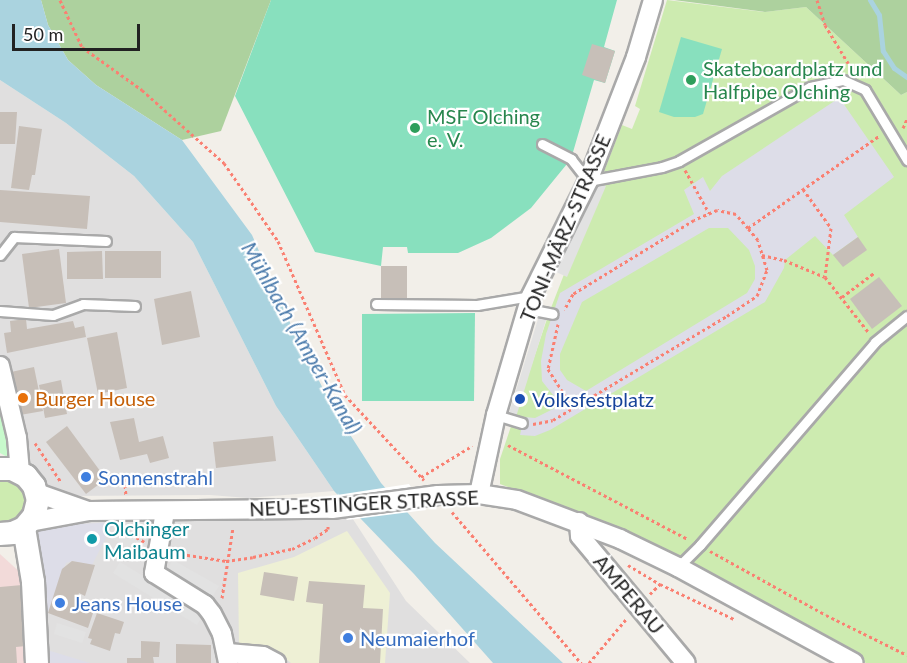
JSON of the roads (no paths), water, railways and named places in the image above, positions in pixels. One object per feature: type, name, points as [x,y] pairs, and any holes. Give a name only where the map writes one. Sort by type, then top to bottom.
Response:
[{"type":"street","name":"TONI-MÄRZ-STRASSE","points":[[479,494],[490,437],[529,303],[588,181],[636,57],[653,0]]},
{"type":"street","points":[[0,366],[17,438],[6,468],[31,480],[37,493],[37,508],[27,525],[33,582],[37,663]]},
{"type":"street","name":"NEU-ESTINGER STRASSE","points":[[37,493],[88,511]]},
{"type":"street","name":"NEU-ESTINGER STRASSE","points":[[27,525],[88,511],[236,511],[332,515],[417,497],[438,495],[479,494],[517,500],[579,522],[678,567],[854,663]]},
{"type":"street","points":[[165,512],[154,573],[206,605],[212,614],[228,658],[263,656],[276,663]]},
{"type":"street","name":"AMPERAU","points":[[579,522],[580,536],[686,663]]},
{"type":"street","points":[[27,525],[1,534],[33,582]]},
{"type":"lane","points":[[542,144],[570,159],[588,181],[681,161],[810,87],[843,80],[865,90],[907,160]]},
{"type":"lane","points":[[0,255],[14,237],[106,241]]},
{"type":"lane","points":[[376,304],[529,303],[553,314]]},
{"type":"lane","points":[[0,311],[53,315],[83,304],[135,306]]},
{"type":"lane","points":[[678,567],[700,545],[875,342],[907,316]]},
{"type":"lane","points":[[496,415],[522,423]]},
{"type":"water","points":[[0,0],[41,0],[48,25],[68,60],[96,85],[182,140],[252,235],[295,334],[333,408],[381,483],[435,543],[563,663],[493,663],[414,574],[334,491],[276,406],[193,242],[134,176],[66,123],[0,80]]},
{"type":"waterway","points":[[870,0],[879,15],[883,51],[894,68],[907,77]]},
{"type":"place","name":"Skateboardplatz und Halfpipe Olching","points":[[691,80]]},
{"type":"place","name":"MSF Olching e. V.","points":[[415,128]]},
{"type":"place","name":"Burger House","points":[[23,398]]},
{"type":"place","name":"Volksfestplatz","points":[[520,399]]},
{"type":"place","name":"Sonnenstrahl","points":[[86,477]]},
{"type":"place","name":"Olchinger Maibaum","points":[[92,539]]},
{"type":"place","name":"Jeans House","points":[[60,603]]},
{"type":"place","name":"Neumaierhof","points":[[348,638]]},
{"type":"water label","name":"Mühlbach (Amper-Kanal)","points":[[302,338]]}]
